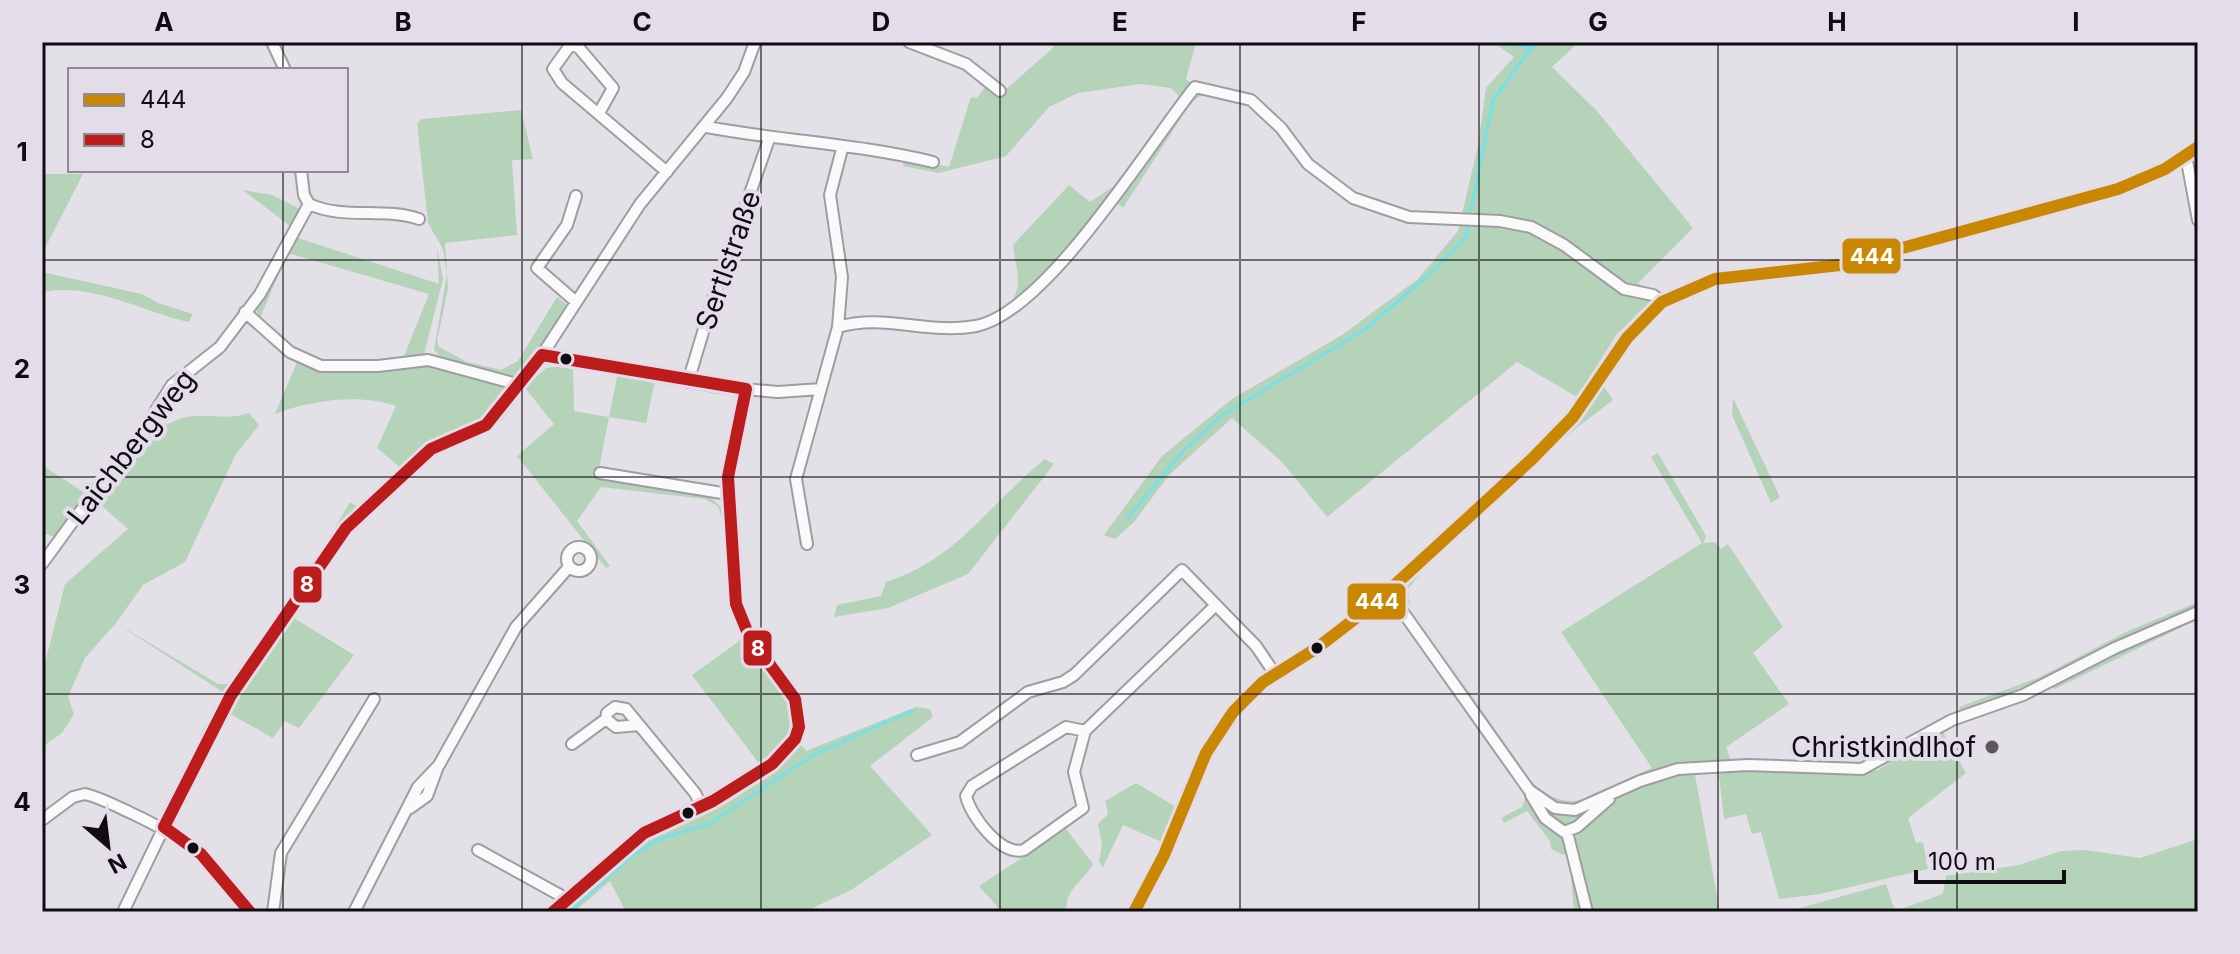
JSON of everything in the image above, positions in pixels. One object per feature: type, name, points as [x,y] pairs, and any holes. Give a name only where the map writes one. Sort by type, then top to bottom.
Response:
[{"type":"street","points":[[272,42],[284,68]]},
{"type":"street","points":[[123,912],[190,771],[231,695],[346,528],[431,449],[486,425],[520,385],[575,301],[667,172],[707,127],[744,72],[755,42]]},
{"type":"street","points":[[909,42],[966,64],[988,77],[1000,91]]},
{"type":"street","points":[[599,113],[613,88],[579,48],[566,47],[553,69],[556,76],[667,172]]},
{"type":"street","points":[[838,327],[864,321],[959,328],[989,323],[1010,311],[1102,214],[1195,87],[1251,100],[1281,128],[1308,164],[1353,198],[1409,217],[1517,223],[1538,230],[1624,289],[1653,295],[1662,302]]},
{"type":"street","points":[[707,127],[769,139],[898,154],[933,162]]},
{"type":"street","name":"Sertlstraße","points":[[688,382],[713,299],[769,139]]},
{"type":"street","points":[[1134,912],[1164,855],[1214,738],[1245,700],[1275,674],[1338,633],[1388,591],[1561,431],[1627,338],[1662,302],[1715,279],[1840,265],[2091,197],[2135,182],[2198,147]]},
{"type":"street","points":[[807,544],[796,479],[838,327],[842,277],[830,195],[842,149]]},
{"type":"street","points":[[2186,156],[2198,220]]},
{"type":"street","points":[[301,172],[304,195],[309,204],[338,211],[384,211],[419,219]]},
{"type":"street","points":[[575,301],[537,268],[567,225],[576,196]]},
{"type":"street","name":"Laichbergweg","points":[[42,564],[98,487],[127,456],[172,385],[220,347],[260,294],[309,204]]},
{"type":"street","points":[[245,312],[290,352],[321,366],[378,366],[428,360],[520,385]]},
{"type":"street","points":[[542,355],[688,382],[746,389],[821,389]]},
{"type":"street","points":[[553,912],[644,833],[702,807],[784,752],[795,739],[800,719],[795,699],[742,622],[736,604],[728,494],[730,455],[746,389]]},
{"type":"street","points":[[600,473],[728,494]]},
{"type":"street","points":[[354,912],[410,808],[427,796],[439,765],[516,627],[569,567]]},
{"type":"street","points":[[917,755],[960,742],[1028,692],[1063,682],[1074,675],[1182,570],[1256,646],[1275,674]]},
{"type":"street","points":[[1388,591],[1529,790],[1545,818],[1561,832],[1567,832],[1599,810],[1617,792]]},
{"type":"street","points":[[1085,731],[1066,727],[1055,732],[972,786],[966,796],[969,807],[1004,849],[1015,853],[1024,850],[1083,808],[1074,772],[1085,731],[1216,605]]},
{"type":"street","points":[[1529,790],[1548,804],[1568,810],[1583,808],[1657,774],[1697,767],[1748,765],[1862,769],[1952,720],[2023,695],[2115,648],[2198,612]]},
{"type":"street","points":[[273,912],[281,853],[374,699]]},
{"type":"street","points":[[572,744],[606,719],[611,709],[622,707],[702,807]]},
{"type":"street","points":[[606,719],[616,727],[639,725]]},
{"type":"street","points":[[42,820],[73,797],[85,794],[164,827],[194,847],[250,912]]},
{"type":"street","points":[[1567,832],[1587,912]]},
{"type":"street","points":[[478,850],[567,899]]},
{"type":"green space","points":[[1045,42],[1196,42],[1186,79],[1193,85],[1113,197],[1006,312],[964,325],[934,326],[890,320],[963,323],[994,315],[1006,308],[1014,297],[1018,282],[1013,245],[1069,185],[1090,202],[1125,179],[1180,97],[1171,88],[1140,84],[1078,93],[1049,107],[1006,156],[938,173],[903,166],[904,157],[949,167],[971,97],[977,98],[988,83],[1000,94],[1054,47]]},
{"type":"green space","points":[[1493,42],[1579,42],[1552,67],[1596,110],[1693,228],[1638,283],[1655,297],[1617,334],[1577,397],[1517,362],[1327,517],[1282,462],[1232,418],[1169,475],[1134,522],[1115,539],[1104,535],[1162,456],[1232,399],[1342,335],[1418,279],[1458,231],[1478,146],[1486,88],[1514,57]]},
{"type":"green space","points":[[1198,93],[1202,95],[1192,101],[1123,208],[1116,201]]},
{"type":"green space","points":[[521,110],[533,159],[512,160],[517,235],[445,243],[448,289],[437,341],[439,347],[467,362],[501,370],[518,361],[557,297],[566,304],[565,308],[524,373],[512,377],[495,375],[440,356],[434,350],[447,274],[443,249],[428,223],[417,123],[422,119]]},
{"type":"green space","points":[[42,174],[83,174],[42,254]]},
{"type":"green space","points":[[243,190],[272,195],[300,209],[290,226]]},
{"type":"green space","points":[[295,237],[439,284],[437,248],[443,279],[424,354],[389,363],[351,366],[332,365],[314,360],[298,352],[285,340],[311,357],[326,361],[357,364],[404,356],[429,294],[288,253],[260,318],[255,307]]},
{"type":"green space","points":[[42,272],[142,294],[158,303],[193,314],[189,322],[98,294],[61,290],[42,292]]},
{"type":"green space","points":[[297,362],[331,372],[389,370],[426,364],[495,383],[504,388],[505,395],[486,417],[425,446],[401,468],[377,448],[396,406],[367,400],[336,400],[275,414]]},
{"type":"green space","points":[[573,364],[574,411],[609,417],[598,474],[698,494],[712,499],[723,509],[735,615],[747,641],[788,695],[796,718],[790,740],[761,766],[692,675],[742,639],[728,600],[723,521],[718,506],[705,499],[601,487],[577,521],[610,566],[606,568],[517,456],[554,424],[525,388],[546,368]]},
{"type":"green space","points":[[618,372],[655,381],[646,423],[609,417]]},
{"type":"green space","points":[[1602,384],[1613,400],[1574,430],[1434,556],[1408,589],[1410,605],[1531,781],[1547,794],[1562,800],[1591,798],[1652,768],[1561,632],[1702,543],[1651,457],[1658,453],[1706,536],[1703,543],[1715,542],[1721,549],[1728,544],[1783,627],[1753,653],[1789,704],[1726,747],[1731,761],[1693,764],[1720,912],[1591,912],[1577,846],[1569,850],[1581,908],[1581,912],[1574,912],[1569,851],[1563,855],[1551,849],[1550,841],[1527,811],[1504,823],[1501,818],[1522,807],[1531,782],[1405,598],[1407,583],[1423,564],[1560,440]]},
{"type":"green space","points":[[1733,398],[1780,497],[1771,503],[1732,415]]},
{"type":"green space","points":[[249,413],[259,425],[236,454],[185,562],[143,585],[116,623],[85,658],[68,697],[74,714],[62,733],[42,747],[42,675],[65,584],[128,529],[94,499],[135,450],[159,429],[187,417]]},
{"type":"green space","points":[[1045,459],[1054,464],[968,574],[888,608],[834,617],[837,605],[881,596],[886,582],[911,572],[953,545]]},
{"type":"green space","points":[[42,465],[88,495],[56,537],[42,533]]},
{"type":"green space","points":[[350,502],[358,507],[226,694],[116,623],[218,684],[229,684],[310,570]]},
{"type":"green space","points":[[2198,602],[2198,619],[2055,689],[2041,680],[1962,712],[1959,707],[2040,677],[2128,631]]},
{"type":"green space","points":[[292,617],[354,655],[299,728],[285,721],[273,738],[227,712]]},
{"type":"green space","points":[[916,707],[930,709],[933,717],[870,766],[932,835],[851,890],[804,912],[626,912],[610,881],[574,912],[561,912],[645,837],[742,789],[787,757],[799,743],[806,751]]},
{"type":"green space","points":[[1941,729],[1966,773],[1908,818],[1916,843],[1923,842],[1928,869],[1820,894],[1779,899],[1761,832],[1752,834],[1746,814],[1724,819],[1719,775],[1731,768],[1860,773],[1878,770]]},
{"type":"green space","points":[[1136,783],[1178,808],[1164,843],[1123,825],[1103,867],[1099,861],[1102,845],[1098,824],[1108,814],[1105,801]]},
{"type":"green space","points":[[1066,829],[1093,864],[1071,892],[1067,912],[1002,912],[979,886]]},
{"type":"green space","points":[[2198,839],[2198,912],[1821,912],[1793,910],[1886,884],[1895,911],[1943,894],[1946,876],[2019,865],[2061,851],[2085,850],[2140,858]]},
{"type":"waterway","points":[[1505,42],[1531,48]]},
{"type":"waterway","points":[[1470,216],[1493,100],[1531,48],[1543,42]]},
{"type":"waterway","points":[[1128,518],[1181,453],[1222,415],[1366,329],[1436,268],[1466,237],[1469,223]]},
{"type":"waterway","points":[[568,912],[634,854],[660,839],[709,824],[815,754],[914,710]]},
{"type":"transit line","name":"444","points":[[1134,912],[1164,855],[1206,753],[1233,712],[1263,682],[1317,648],[1374,604],[1532,459],[1573,417],[1627,338],[1662,302],[1715,279],[1840,265],[2118,189],[2165,169],[2198,147]]},
{"type":"transit line","name":"8","points":[[250,912],[201,854],[164,827],[231,695],[346,528],[431,449],[486,425],[542,355],[746,389],[728,477],[736,604],[749,636],[795,699],[799,727],[795,739],[772,764],[713,801],[644,833],[553,912]]},
{"type":"place","name":"Christkindlhof","points":[[1992,747]]}]
